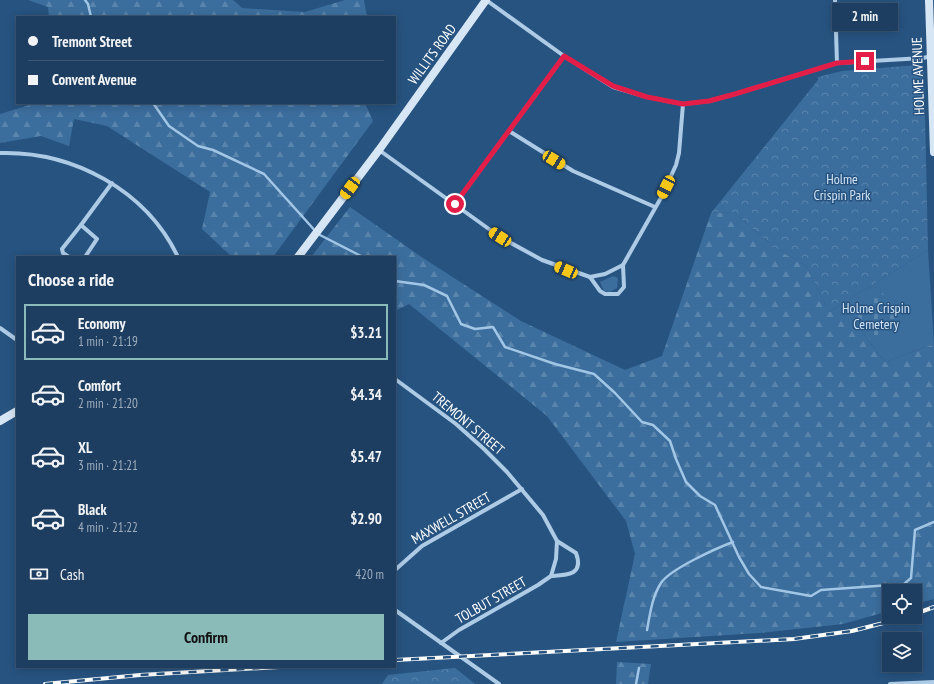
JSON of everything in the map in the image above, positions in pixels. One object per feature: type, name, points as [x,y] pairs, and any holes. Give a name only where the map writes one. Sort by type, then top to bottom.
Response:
[{"type":"street","points":[[486,0],[564,56],[613,86],[647,97],[683,104],[709,101],[837,63],[923,58],[932,55]]},
{"type":"street","name":"WILLITS ROAD","points":[[299,256],[379,150],[486,0]]},
{"type":"street","points":[[835,0],[837,63]]},
{"type":"street","name":"HOLME AVENUE","points":[[928,0],[932,55],[934,152]]},
{"type":"street","points":[[455,204],[564,56]]},
{"type":"street","points":[[379,150],[455,204],[478,223],[518,247],[560,267],[590,278],[600,291],[610,296],[618,294],[624,287],[623,266],[670,179],[678,160],[682,141],[683,104]]},
{"type":"street","points":[[508,132],[573,171],[655,207]]},
{"type":"street","points":[[0,153],[52,158],[88,171],[112,183],[127,194],[149,215],[161,229],[177,256]]},
{"type":"street","points":[[68,256],[63,253],[62,249],[112,183]]},
{"type":"street","points":[[81,225],[97,239],[86,256]]},
{"type":"street","points":[[590,278],[605,274],[623,266]]},
{"type":"street","points":[[0,328],[16,339]]},
{"type":"street","name":"TREMONT STREET","points":[[396,380],[456,424],[484,449],[522,489]]},
{"type":"street","points":[[0,421],[16,412]]},
{"type":"street","name":"TOLBUT STREET","points":[[441,643],[459,630],[551,576],[571,574],[576,571],[578,564],[576,553],[557,541],[543,515],[522,489]]},
{"type":"street","name":"MAXWELL STREET","points":[[396,569],[422,546],[522,489]]},
{"type":"street","points":[[551,576],[556,559],[557,541]]},
{"type":"street","points":[[396,611],[499,684]]},
{"type":"street","points":[[890,684],[934,682]]},
{"type":"green space","points":[[28,0],[233,0],[242,8],[305,12],[345,0],[364,0],[367,16],[49,16],[48,7]]},
{"type":"green space","name":"Holme Crispin Park","points":[[918,65],[918,68],[924,69],[928,250],[829,312],[807,267],[774,247],[733,212],[711,213],[818,80],[818,77],[842,71]]},
{"type":"green space","points":[[33,104],[365,104],[373,121],[274,256],[231,256],[202,229],[210,192],[107,126],[74,119],[69,146],[41,136],[0,143],[0,114]]},
{"type":"green space","points":[[350,207],[423,258],[521,321],[625,370],[662,356],[711,213],[733,212],[774,247],[807,267],[829,312],[846,312],[885,362],[934,344],[934,599],[922,602],[922,584],[882,584],[882,613],[843,624],[759,633],[616,642],[635,554],[626,521],[547,416],[409,304],[396,310],[396,256],[312,256]]},
{"type":"green space","points":[[928,250],[934,344],[885,362],[846,312],[829,312]]},
{"type":"green space","points":[[613,276],[618,278],[617,288],[610,292],[604,291],[600,282]]},
{"type":"green space","name":"Holme Crispin Cemetery","points":[[880,290],[902,319],[872,342],[850,312]]},
{"type":"green space","points":[[617,662],[651,664],[648,684],[616,684]]},
{"type":"green space","points":[[455,668],[475,684],[382,684],[388,675]]},
{"type":"waterway","points":[[85,0],[88,4],[91,16]]},
{"type":"waterway","points":[[154,104],[169,126],[198,146],[213,150],[264,174],[318,234],[361,256]]},
{"type":"waterway","points":[[396,281],[424,285],[447,296],[461,324],[475,329],[493,327],[505,347],[555,364],[594,374],[615,393],[642,422],[653,425],[670,441],[686,482],[700,496],[715,505],[739,557],[749,574],[761,587],[811,596],[821,590],[904,584],[911,578],[915,530],[934,522]]},
{"type":"waterway","points":[[647,630],[655,594],[666,577],[684,565],[733,542]]},
{"type":"waterway","points":[[636,684],[639,668]]},
{"type":"railway","points":[[922,611],[934,607]]},
{"type":"railway","points":[[396,660],[794,639],[852,631],[882,623]]},
{"type":"railway","points":[[45,684],[140,675],[262,668]]},
{"type":"route","points":[[455,204],[564,56],[599,79],[613,86],[647,97],[683,104],[709,101],[837,63],[865,61]]}]
